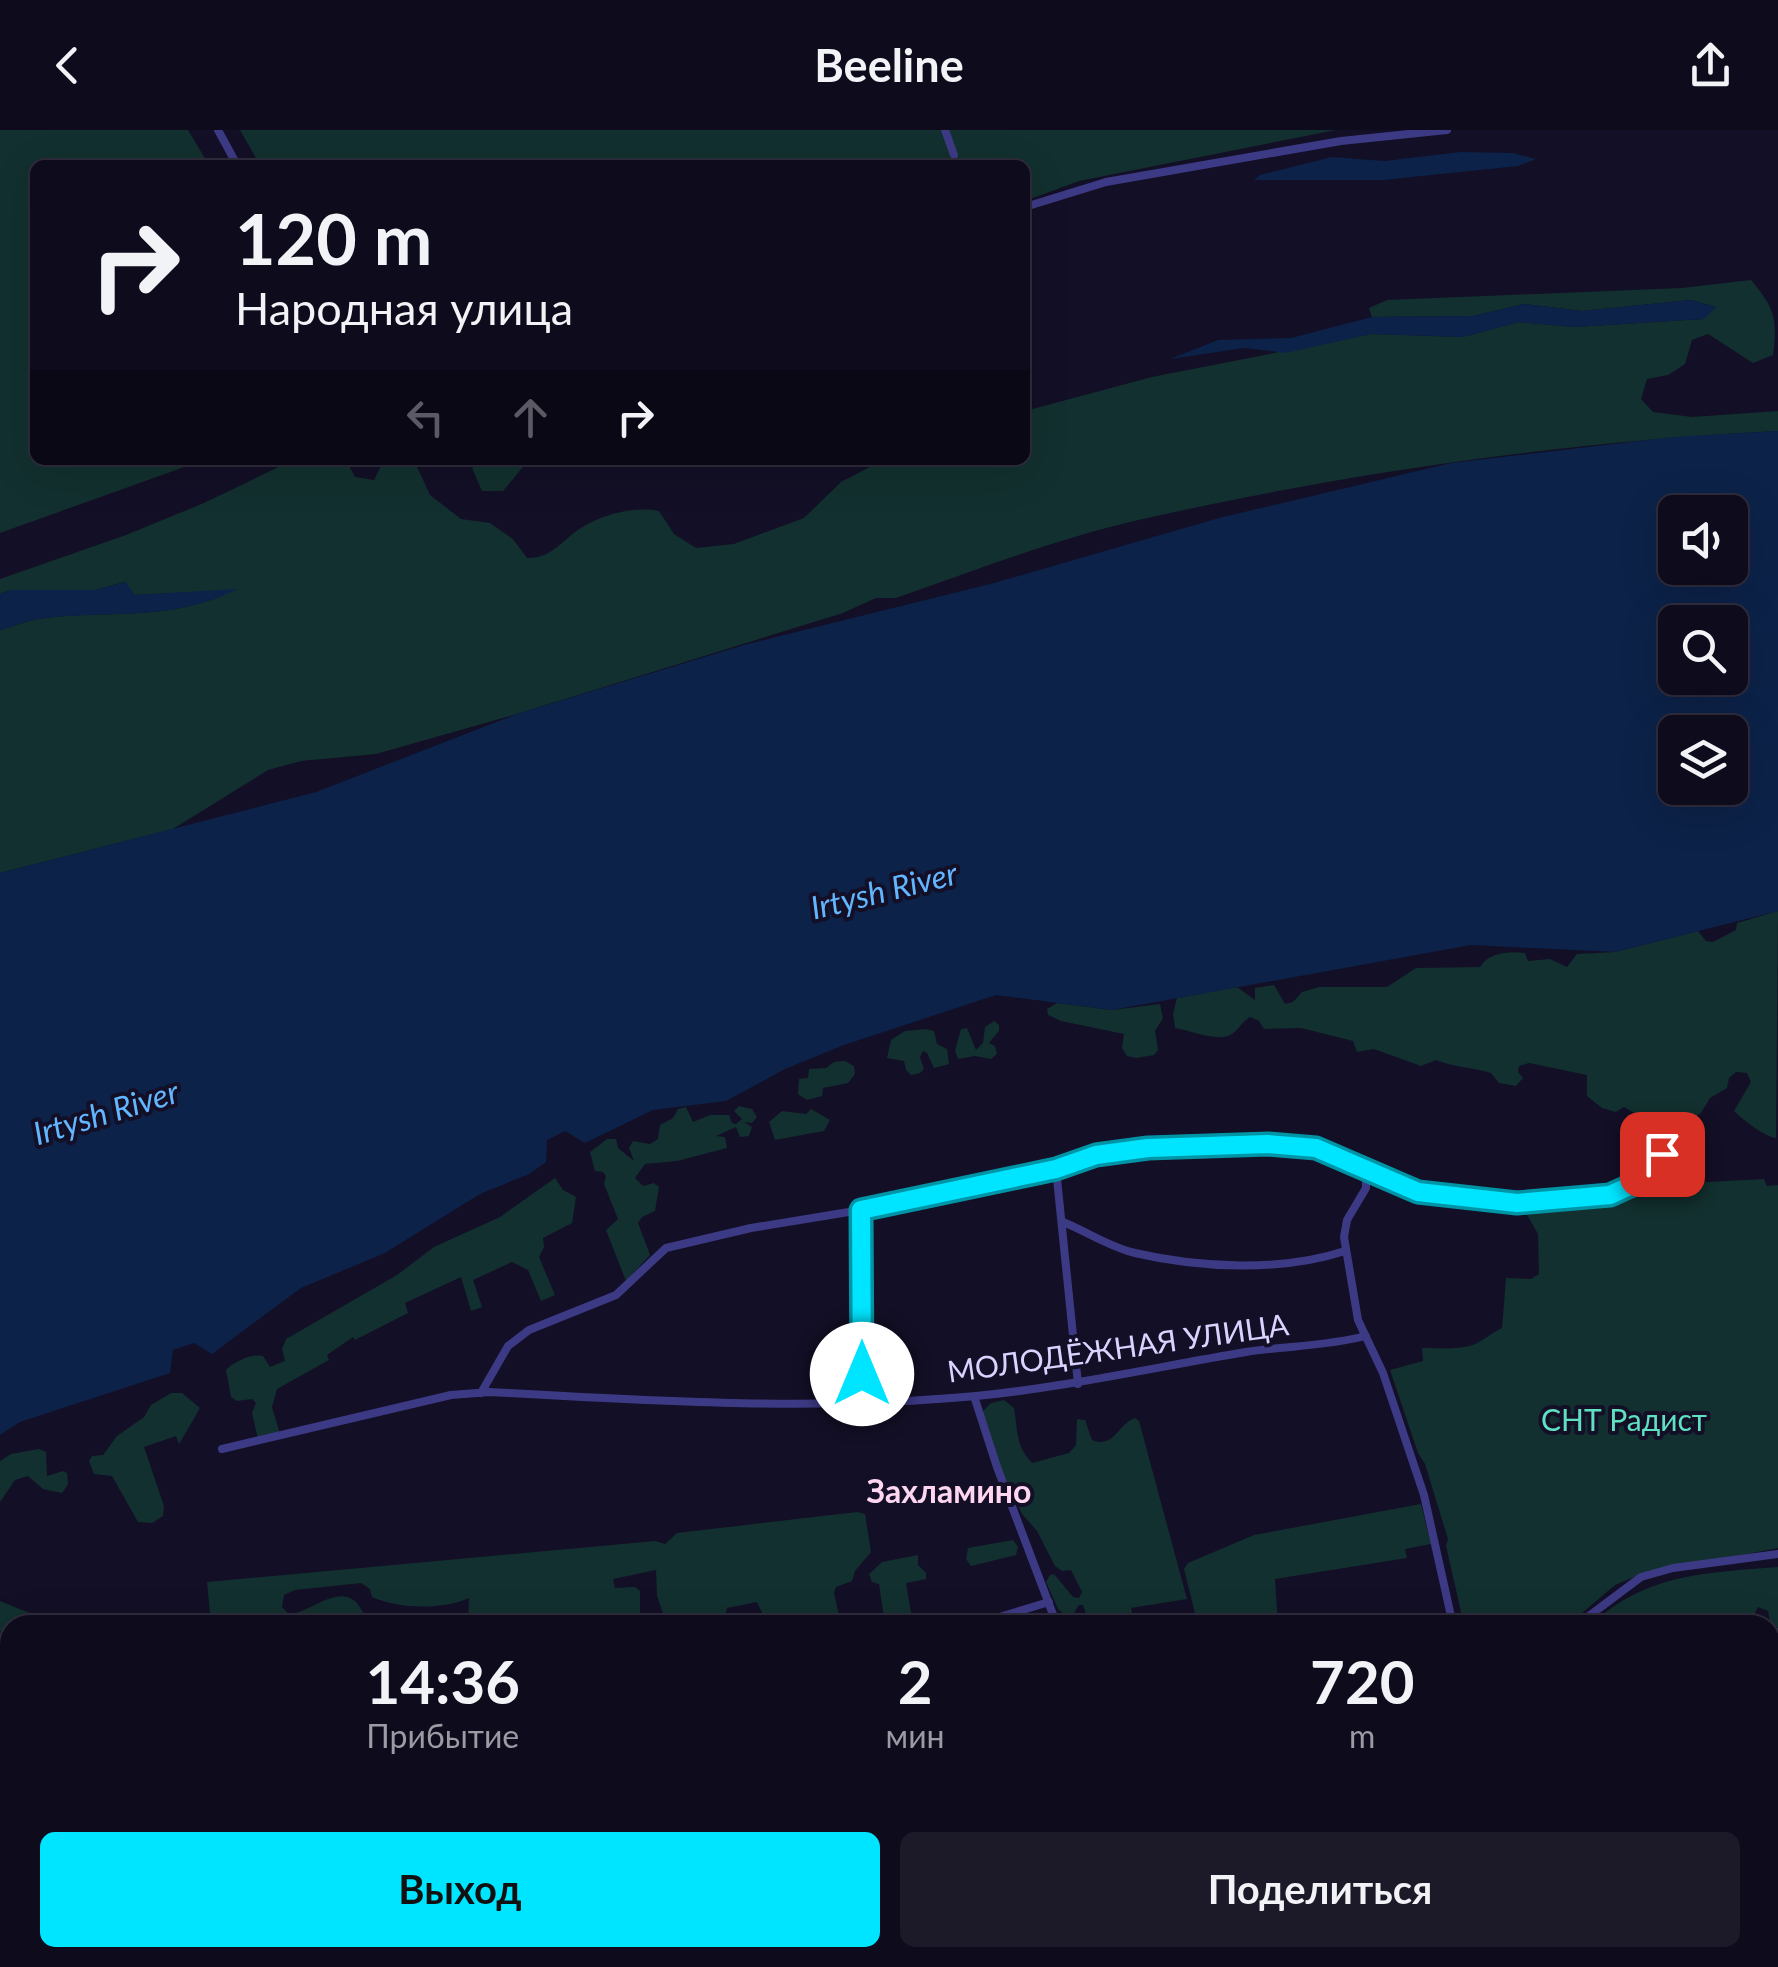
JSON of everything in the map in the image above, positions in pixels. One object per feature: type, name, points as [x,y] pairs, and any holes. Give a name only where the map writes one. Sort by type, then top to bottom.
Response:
[{"type":"street","points":[[218,130],[234,160]]},
{"type":"street","points":[[945,130],[954,155]]},
{"type":"street","points":[[1030,205],[1106,182],[1341,141],[1447,130]]},
{"type":"street","points":[[481,1392],[508,1346],[530,1330],[616,1295],[666,1248],[751,1228],[861,1210],[1056,1169],[1096,1155],[1148,1148],[1268,1144],[1316,1148],[1418,1192],[1517,1203],[1610,1195],[1652,1176],[1664,1139]]},
{"type":"street","points":[[1056,1169],[1078,1384]]},
{"type":"street","points":[[1366,1172],[1366,1188],[1346,1220],[1345,1250],[1358,1320],[1383,1372],[1424,1495],[1451,1615]]},
{"type":"street","points":[[861,1210],[864,1402]]},
{"type":"street","points":[[1064,1222],[1136,1253],[1211,1262],[1297,1263],[1345,1250]]},
{"type":"street","name":"МОЛОДЁЖНАЯ УЛИЦА","points":[[222,1448],[451,1395],[481,1392],[753,1404],[974,1396],[1078,1384],[1248,1352],[1366,1336]]},
{"type":"street","points":[[974,1396],[996,1467],[1054,1615]]},
{"type":"street","points":[[1590,1615],[1641,1577],[1673,1568],[1778,1554]]},
{"type":"street","points":[[1006,1615],[1049,1602]]},
{"type":"green space","points":[[0,130],[188,130],[206,160],[30,160],[30,465],[190,465],[0,533]]},
{"type":"green space","points":[[240,130],[1336,130],[1079,181],[1030,199],[1030,160],[257,160]]},
{"type":"green space","points":[[1751,280],[1773,314],[1773,355],[1753,363],[1708,334],[1692,340],[1685,364],[1668,375],[1647,379],[1641,399],[1653,412],[1692,417],[1778,411],[1778,431],[1616,443],[1454,462],[1293,488],[1134,521],[896,598],[876,598],[843,613],[517,714],[376,754],[301,761],[268,770],[173,829],[0,873],[0,630],[37,619],[185,607],[234,590],[134,595],[125,582],[95,590],[10,590],[0,594],[0,579],[126,535],[283,465],[349,465],[355,477],[374,480],[382,465],[416,465],[430,495],[461,519],[490,523],[513,539],[527,558],[550,552],[599,519],[639,510],[659,511],[674,534],[696,548],[734,544],[804,518],[841,482],[873,465],[1030,465],[1030,410],[1152,377],[1371,334],[1462,337],[1519,322],[1574,327],[1703,319],[1716,307],[1691,300],[1582,311],[1524,304],[1473,316],[1372,317],[1369,308],[1387,300],[1682,288]]},
{"type":"green space","points":[[529,465],[503,491],[482,491],[472,468]]},
{"type":"green space","points":[[1778,911],[1776,1138],[1734,1111],[1751,1082],[1747,1073],[1736,1072],[1729,1078],[1727,1088],[1710,1098],[1701,1113],[1675,1128],[1663,1130],[1624,1107],[1616,1112],[1602,1108],[1587,1096],[1587,1075],[1529,1063],[1519,1066],[1523,1078],[1516,1086],[1499,1083],[1491,1073],[1436,1060],[1421,1066],[1374,1049],[1357,1052],[1353,1041],[1301,1028],[1264,1029],[1250,1017],[1227,1036],[1212,1037],[1175,1028],[1177,998],[1237,987],[1255,1000],[1255,988],[1274,985],[1285,1004],[1302,992],[1319,987],[1387,987],[1416,968],[1480,967],[1494,955],[1507,953],[1525,953],[1528,961],[1550,959],[1567,967],[1577,954],[1615,952],[1698,931],[1706,941],[1713,942],[1736,930],[1737,923]]},
{"type":"green space","points":[[1057,1003],[1112,1010],[1160,1004],[1163,1018],[1155,1031],[1158,1050],[1154,1055],[1127,1056],[1122,1048],[1124,1034],[1048,1015],[1047,1009]]},
{"type":"green space","points":[[994,1021],[999,1031],[989,1043],[995,1046],[997,1054],[991,1059],[958,1059],[955,1051],[961,1029],[967,1028],[976,1050],[983,1043],[985,1027]]},
{"type":"green space","points":[[905,1031],[934,1031],[937,1044],[947,1049],[949,1064],[934,1068],[923,1051],[920,1057],[924,1069],[911,1075],[904,1061],[887,1058],[891,1040]]},
{"type":"green space","points":[[845,1061],[854,1066],[855,1074],[848,1083],[823,1088],[822,1096],[807,1100],[798,1094],[799,1079],[808,1078],[809,1069]]},
{"type":"green space","points":[[739,1106],[752,1109],[757,1117],[752,1123],[744,1122],[752,1127],[749,1136],[740,1137],[736,1127],[716,1136],[725,1137],[727,1148],[677,1161],[645,1164],[635,1178],[643,1186],[654,1183],[659,1187],[655,1211],[638,1223],[650,1255],[626,1281],[606,1230],[618,1219],[604,1184],[606,1176],[595,1171],[590,1152],[607,1139],[616,1139],[618,1148],[634,1161],[629,1148],[633,1141],[650,1144],[658,1139],[660,1125],[673,1118],[678,1109],[686,1107],[693,1122],[710,1115],[729,1115],[736,1124],[742,1119],[734,1111]]},
{"type":"green space","points":[[811,1109],[830,1120],[824,1131],[775,1140],[769,1122],[782,1111],[806,1114]]},
{"type":"green space","points":[[555,1178],[563,1190],[576,1197],[572,1223],[543,1238],[539,1257],[555,1295],[541,1301],[528,1270],[512,1262],[473,1280],[482,1307],[471,1311],[461,1277],[405,1303],[408,1313],[355,1340],[353,1337],[327,1355],[329,1360],[277,1389],[272,1407],[280,1434],[258,1439],[252,1413],[256,1403],[231,1397],[226,1370],[229,1367],[254,1356],[263,1356],[270,1367],[285,1361],[282,1349],[286,1339],[397,1275],[434,1247],[500,1217]]},
{"type":"green space","name":"СНТ Радист","points":[[1764,1179],[1767,1186],[1778,1185],[1778,1548],[1639,1575],[1615,1585],[1580,1615],[1462,1615],[1446,1546],[1448,1539],[1390,1370],[1423,1361],[1422,1348],[1467,1347],[1502,1328],[1506,1278],[1531,1279],[1539,1274],[1538,1234],[1526,1213],[1527,1206],[1621,1200],[1621,1194],[1671,1184]]},
{"type":"green space","points":[[171,1393],[182,1393],[200,1408],[179,1444],[176,1436],[144,1447],[164,1506],[163,1516],[152,1523],[138,1522],[112,1476],[94,1474],[89,1461],[92,1456],[103,1455],[117,1436],[144,1417],[151,1405]]},
{"type":"green space","points":[[1004,1400],[1014,1408],[1020,1444],[1032,1463],[1069,1453],[1076,1445],[1077,1419],[1085,1420],[1092,1440],[1099,1442],[1111,1439],[1129,1421],[1139,1421],[1187,1599],[1131,1608],[1133,1615],[1086,1615],[1083,1605],[1073,1615],[1058,1609],[1046,1582],[1050,1575],[1054,1574],[1073,1597],[1079,1598],[1082,1592],[1071,1570],[1062,1571],[1055,1566],[1037,1531],[1022,1514],[1000,1467],[983,1411],[991,1403]]},
{"type":"green space","points":[[39,1449],[46,1452],[47,1476],[67,1473],[68,1484],[62,1493],[43,1489],[28,1476],[15,1480],[0,1502],[0,1461],[11,1454]]},
{"type":"green space","points":[[1421,1504],[1431,1544],[1405,1549],[1407,1558],[1275,1579],[1277,1615],[1196,1615],[1184,1569],[1188,1563],[1254,1535]]},
{"type":"green space","points":[[857,1512],[865,1514],[871,1552],[852,1581],[836,1587],[839,1615],[763,1615],[757,1602],[727,1608],[725,1615],[664,1615],[657,1596],[656,1570],[613,1579],[615,1588],[635,1587],[640,1591],[640,1615],[468,1615],[469,1598],[447,1605],[407,1606],[372,1597],[370,1589],[361,1583],[295,1590],[284,1595],[282,1607],[289,1614],[296,1613],[345,1596],[358,1604],[365,1615],[210,1615],[207,1582],[655,1541],[665,1544],[677,1533]]},
{"type":"green space","points":[[1013,1540],[1018,1547],[1016,1555],[971,1566],[966,1559],[968,1548]]},
{"type":"green space","points":[[918,1555],[918,1565],[926,1579],[906,1583],[911,1615],[884,1615],[879,1584],[872,1582],[869,1574],[882,1562]]},
{"type":"green space","points":[[1778,1567],[1778,1615],[1769,1615],[1758,1607],[1757,1615],[1603,1615],[1655,1585],[1702,1574]]},
{"type":"green space","points":[[0,1601],[34,1615],[0,1615]]},
{"type":"green space","points":[[178,1613],[185,1615],[137,1615]]},
{"type":"water","points":[[1461,152],[1513,153],[1536,159],[1518,166],[1383,180],[1254,180],[1260,175],[1332,157],[1384,161]]},
{"type":"water","points":[[1691,300],[1716,307],[1704,319],[1574,327],[1519,322],[1463,337],[1371,334],[1286,353],[1244,348],[1170,359],[1218,340],[1291,338],[1372,317],[1473,316],[1524,304],[1582,311]]},
{"type":"water","name":"Irtysh River","points":[[1778,431],[1778,911],[1615,952],[1471,945],[1112,1010],[996,995],[844,1045],[785,1069],[726,1101],[653,1110],[585,1143],[565,1131],[547,1140],[546,1162],[529,1174],[480,1194],[385,1253],[301,1288],[212,1354],[194,1343],[173,1350],[170,1373],[20,1422],[0,1435],[0,873],[316,792],[517,714],[744,645],[994,583],[1219,518],[1451,463],[1673,437]]},
{"type":"water","points":[[126,582],[134,595],[238,589],[188,607],[38,619],[0,630],[0,594],[10,590],[95,590]]},
{"type":"district","name":"Захламино","points":[[949,1492]]},
{"type":"route","points":[[862,1374],[861,1210],[896,1200],[1056,1169],[1096,1155],[1148,1148],[1268,1144],[1316,1148],[1418,1192],[1517,1203],[1610,1195],[1652,1176],[1662,1154]]}]
